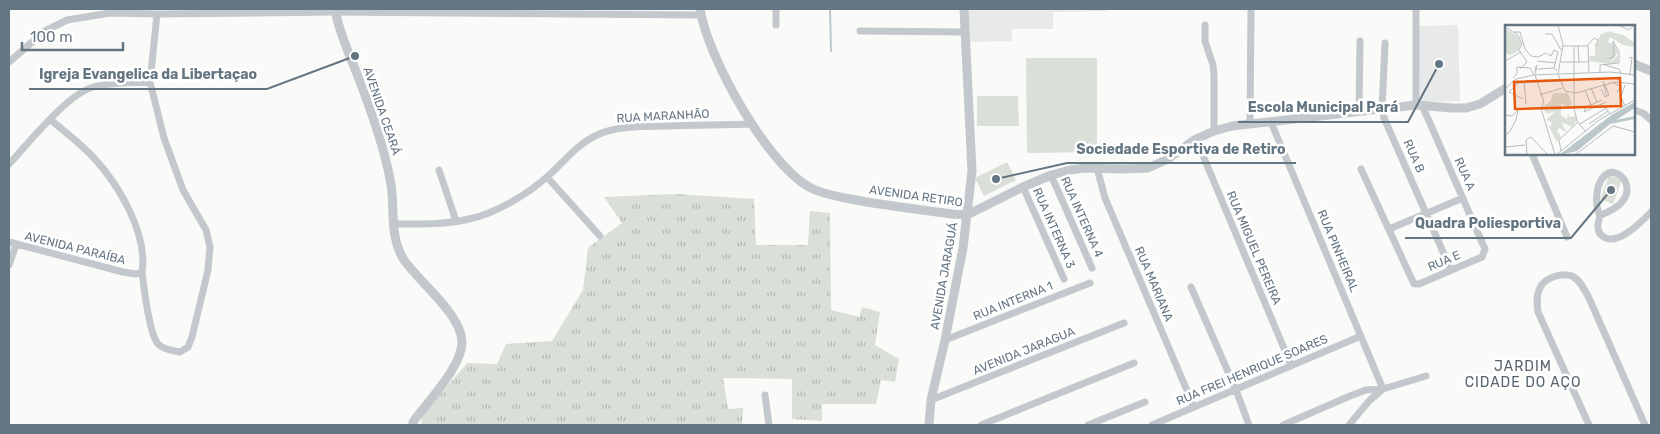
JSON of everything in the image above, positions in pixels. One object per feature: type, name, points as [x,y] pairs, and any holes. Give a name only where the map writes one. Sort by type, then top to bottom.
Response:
[{"type":"street","points":[[776,9],[776,25]]},
{"type":"street","name":"AVENIDA JARAGUÁ","points":[[929,425],[931,400],[946,340],[959,274],[968,215],[972,171],[964,9]]},
{"type":"street","points":[[1250,124],[1251,9]]},
{"type":"street","points":[[1416,9],[1419,105]]},
{"type":"street","points":[[9,62],[44,31],[67,20],[110,13],[157,14],[218,11],[700,12]]},
{"type":"street","name":"AVENIDA CEARÁ","points":[[335,11],[376,126],[384,154],[391,181],[396,246],[413,272],[456,321],[461,330],[461,354],[456,366],[411,424]]},
{"type":"street","name":"AVENIDA RETIRO","points":[[700,12],[709,41],[729,85],[752,124],[796,177],[815,190],[829,195],[873,203],[968,215],[1023,187],[1051,175],[1070,170],[1148,168],[1166,160],[1196,140],[1214,131],[1232,126],[1359,110],[1419,105],[1466,108],[1480,104],[1505,92]]},
{"type":"street","points":[[50,120],[94,158],[124,199],[134,221],[140,244],[143,263],[139,273],[152,333],[159,345],[172,351],[180,352],[188,347],[192,337],[208,270],[210,247],[206,230],[183,190],[164,138],[150,82],[157,14]]},
{"type":"street","points":[[1205,25],[1205,41],[1213,65],[1214,75],[1214,131]]},
{"type":"street","points":[[860,31],[965,32]]},
{"type":"street","points":[[1359,110],[1360,41]]},
{"type":"street","points":[[1382,108],[1385,43]]},
{"type":"street","points":[[1635,64],[1651,71]]},
{"type":"street","points":[[9,164],[69,100],[92,87],[106,84],[150,82]]},
{"type":"street","name":"RUA A","points":[[1419,105],[1463,198],[1485,252]]},
{"type":"street","name":"RUA B","points":[[1382,108],[1384,118],[1451,270]]},
{"type":"street","points":[[1635,110],[1643,113],[1651,120]]},
{"type":"street","name":"RUA PINHEIRAL","points":[[1272,122],[1383,389]]},
{"type":"street","name":"RUA MARANHÃO","points":[[393,224],[456,221],[482,216],[525,193],[547,177],[579,146],[606,132],[649,126],[752,124]]},
{"type":"street","name":"RUA MIGUEL PEREIRA","points":[[1196,140],[1291,365]]},
{"type":"street","points":[[1532,155],[1567,237]]},
{"type":"street","name":"RUA MARIANA","points":[[1097,168],[1105,198],[1194,407]]},
{"type":"street","name":"RUA E","points":[[1361,169],[1414,284],[1419,284],[1482,257],[1485,252]]},
{"type":"street","points":[[439,170],[456,221]]},
{"type":"street","points":[[1600,216],[1623,202],[1626,194],[1627,183],[1622,176],[1617,173],[1607,173],[1599,186],[1596,203],[1600,216],[1598,226],[1600,233],[1612,239],[1623,236],[1651,212]]},
{"type":"street","name":"RUA INTERNA 4","points":[[1051,175],[1092,268]]},
{"type":"street","points":[[547,177],[600,236]]},
{"type":"street","name":"RUA INTERNA 3","points":[[1023,187],[1064,279]]},
{"type":"street","points":[[1389,229],[1463,198]]},
{"type":"street","points":[[9,265],[12,244]]},
{"type":"street","name":"AVENIDA PARAÍBA","points":[[12,244],[139,273]]},
{"type":"street","points":[[1589,425],[1538,312],[1537,296],[1540,287],[1548,280],[1559,275],[1570,275],[1581,284],[1645,425]]},
{"type":"street","name":"RUA INTERNA 1","points":[[946,340],[1090,284]]},
{"type":"street","points":[[1191,287],[1236,390],[1249,425]]},
{"type":"street","name":"AVENIDA JARAGUA","points":[[931,400],[1124,323]]},
{"type":"street","name":"RUA FREI HENRIQUE SOARES","points":[[1152,425],[1362,336]]},
{"type":"street","points":[[981,425],[1134,363]]},
{"type":"street","points":[[1283,425],[1366,390],[1383,389],[1426,376]]},
{"type":"street","points":[[1349,425],[1383,389]]},
{"type":"street","points":[[765,395],[769,425]]},
{"type":"street","points":[[1088,425],[1145,402]]},
{"type":"shaded area","points":[[968,9],[1107,9],[1107,11],[1053,12],[1053,29],[1012,29],[1012,41],[969,42]]},
{"type":"shaded area","points":[[1458,25],[1460,101],[1420,102],[1418,26]]},
{"type":"green space","points":[[1026,58],[1097,58],[1097,152],[1027,153]]},
{"type":"green space","points":[[977,96],[1018,96],[1019,126],[977,126]]},
{"type":"green space","points":[[1007,162],[1016,180],[984,196],[975,178]]},
{"type":"green space","points":[[1609,175],[1622,180],[1613,204],[1600,199]]},
{"type":"green space","points":[[677,194],[754,199],[756,245],[808,245],[810,211],[830,213],[831,310],[859,317],[862,307],[880,312],[875,345],[899,359],[895,382],[881,380],[876,404],[822,404],[822,421],[792,419],[792,379],[723,378],[728,409],[743,408],[742,425],[421,425],[422,416],[467,363],[497,364],[506,344],[552,341],[583,290],[588,248],[622,223],[604,197]]},
{"type":"waterway","points":[[830,9],[831,51]]},
{"type":"place","name":"Igreja Evangelica da Libertaçao","points":[[355,56]]},
{"type":"place","name":"Escola Municipal Pará","points":[[1439,64]]},
{"type":"place","name":"Sociedade Esportiva de Retiro","points":[[996,179]]},
{"type":"place","name":"Quadra Poliesportiva","points":[[1611,190]]},
{"type":"district","name":"JARDIM CIDADE DO AÇO","points":[[1523,374]]}]
